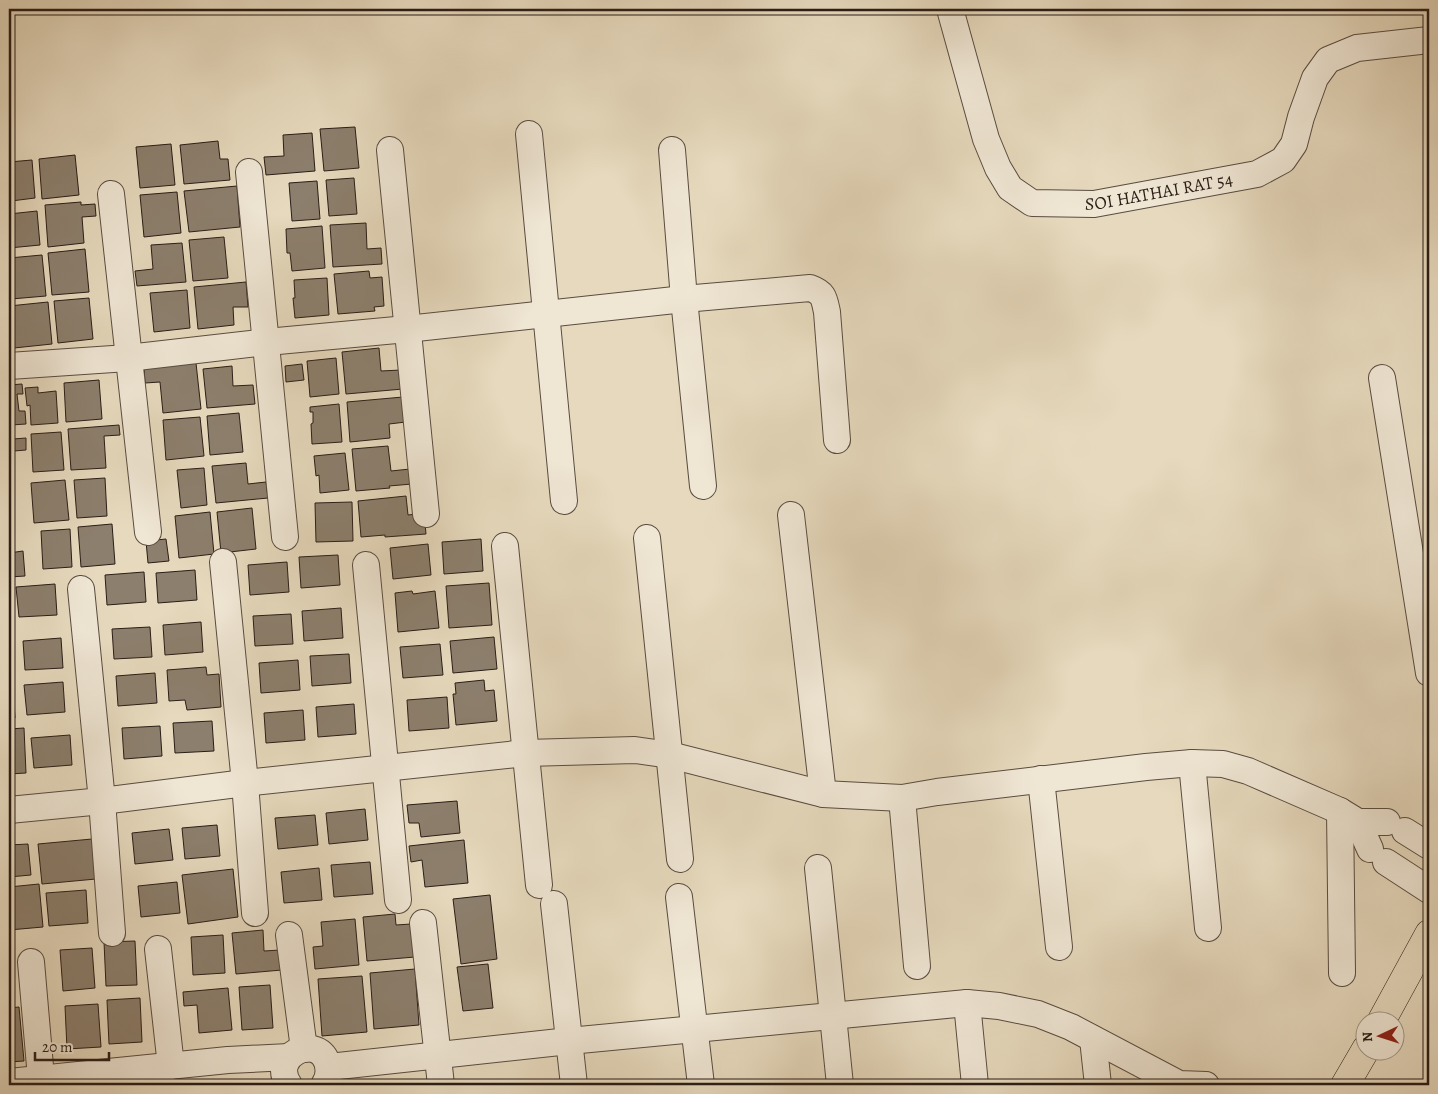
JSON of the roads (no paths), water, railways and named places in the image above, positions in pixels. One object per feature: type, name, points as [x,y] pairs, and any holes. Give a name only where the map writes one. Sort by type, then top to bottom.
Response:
[{"type":"main road","points":[[1386,1012],[1429,934]]},
{"type":"main road","points":[[1345,1085],[1358,1062]]},
{"type":"street","name":"SOI HATHAI RAT 54","points":[[950,9],[986,140],[998,168],[1010,188],[1032,203],[1094,204],[1257,174],[1283,160],[1294,144],[1314,78],[1328,60],[1357,48],[1429,40]]},
{"type":"street","points":[[529,134],[564,501]]},
{"type":"street","points":[[390,150],[426,514]]},
{"type":"street","points":[[672,150],[684,299],[703,486]]},
{"type":"street","points":[[249,172],[286,537]]},
{"type":"street","points":[[111,194],[148,532]]},
{"type":"street","points":[[9,366],[128,358],[684,299],[810,288],[820,292],[827,312],[837,440]]},
{"type":"street","points":[[1382,378],[1429,673]]},
{"type":"street","points":[[790,515],[823,794]]},
{"type":"street","points":[[647,538],[680,859]]},
{"type":"street","points":[[505,546],[526,753],[574,1085]]},
{"type":"street","points":[[222,562],[245,783],[255,913]]},
{"type":"street","points":[[366,565],[398,900]]},
{"type":"street","points":[[81,589],[102,801],[112,933]]},
{"type":"street","points":[[9,810],[526,753],[627,750],[670,754],[823,794],[902,798],[1041,779],[1192,763],[1223,764],[1248,771],[1349,817],[1396,826],[1429,846]]},
{"type":"street","points":[[1192,763],[1208,928]]},
{"type":"street","points":[[1041,779],[1059,947]]},
{"type":"street","points":[[902,798],[917,966]]},
{"type":"street","points":[[1349,817],[1378,856],[1429,890]]},
{"type":"street","points":[[1342,973],[1349,817]]},
{"type":"street","points":[[818,868],[840,1085]]},
{"type":"street","points":[[679,897],[701,1085]]},
{"type":"street","points":[[423,923],[440,1085]]},
{"type":"street","points":[[288,1085],[284,1073],[285,1065],[296,1053],[289,935]]},
{"type":"street","points":[[158,949],[171,1066]]},
{"type":"street","points":[[31,962],[41,1078]]},
{"type":"street","points":[[967,1003],[975,1085]]},
{"type":"street","points":[[9,1082],[259,1058],[312,1049],[326,1059],[326,1076],[437,1055],[967,1003],[999,1006],[1038,1014],[1071,1026],[1180,1085],[1206,1085]]},
{"type":"street","points":[[1093,1039],[1098,1085]]}]
